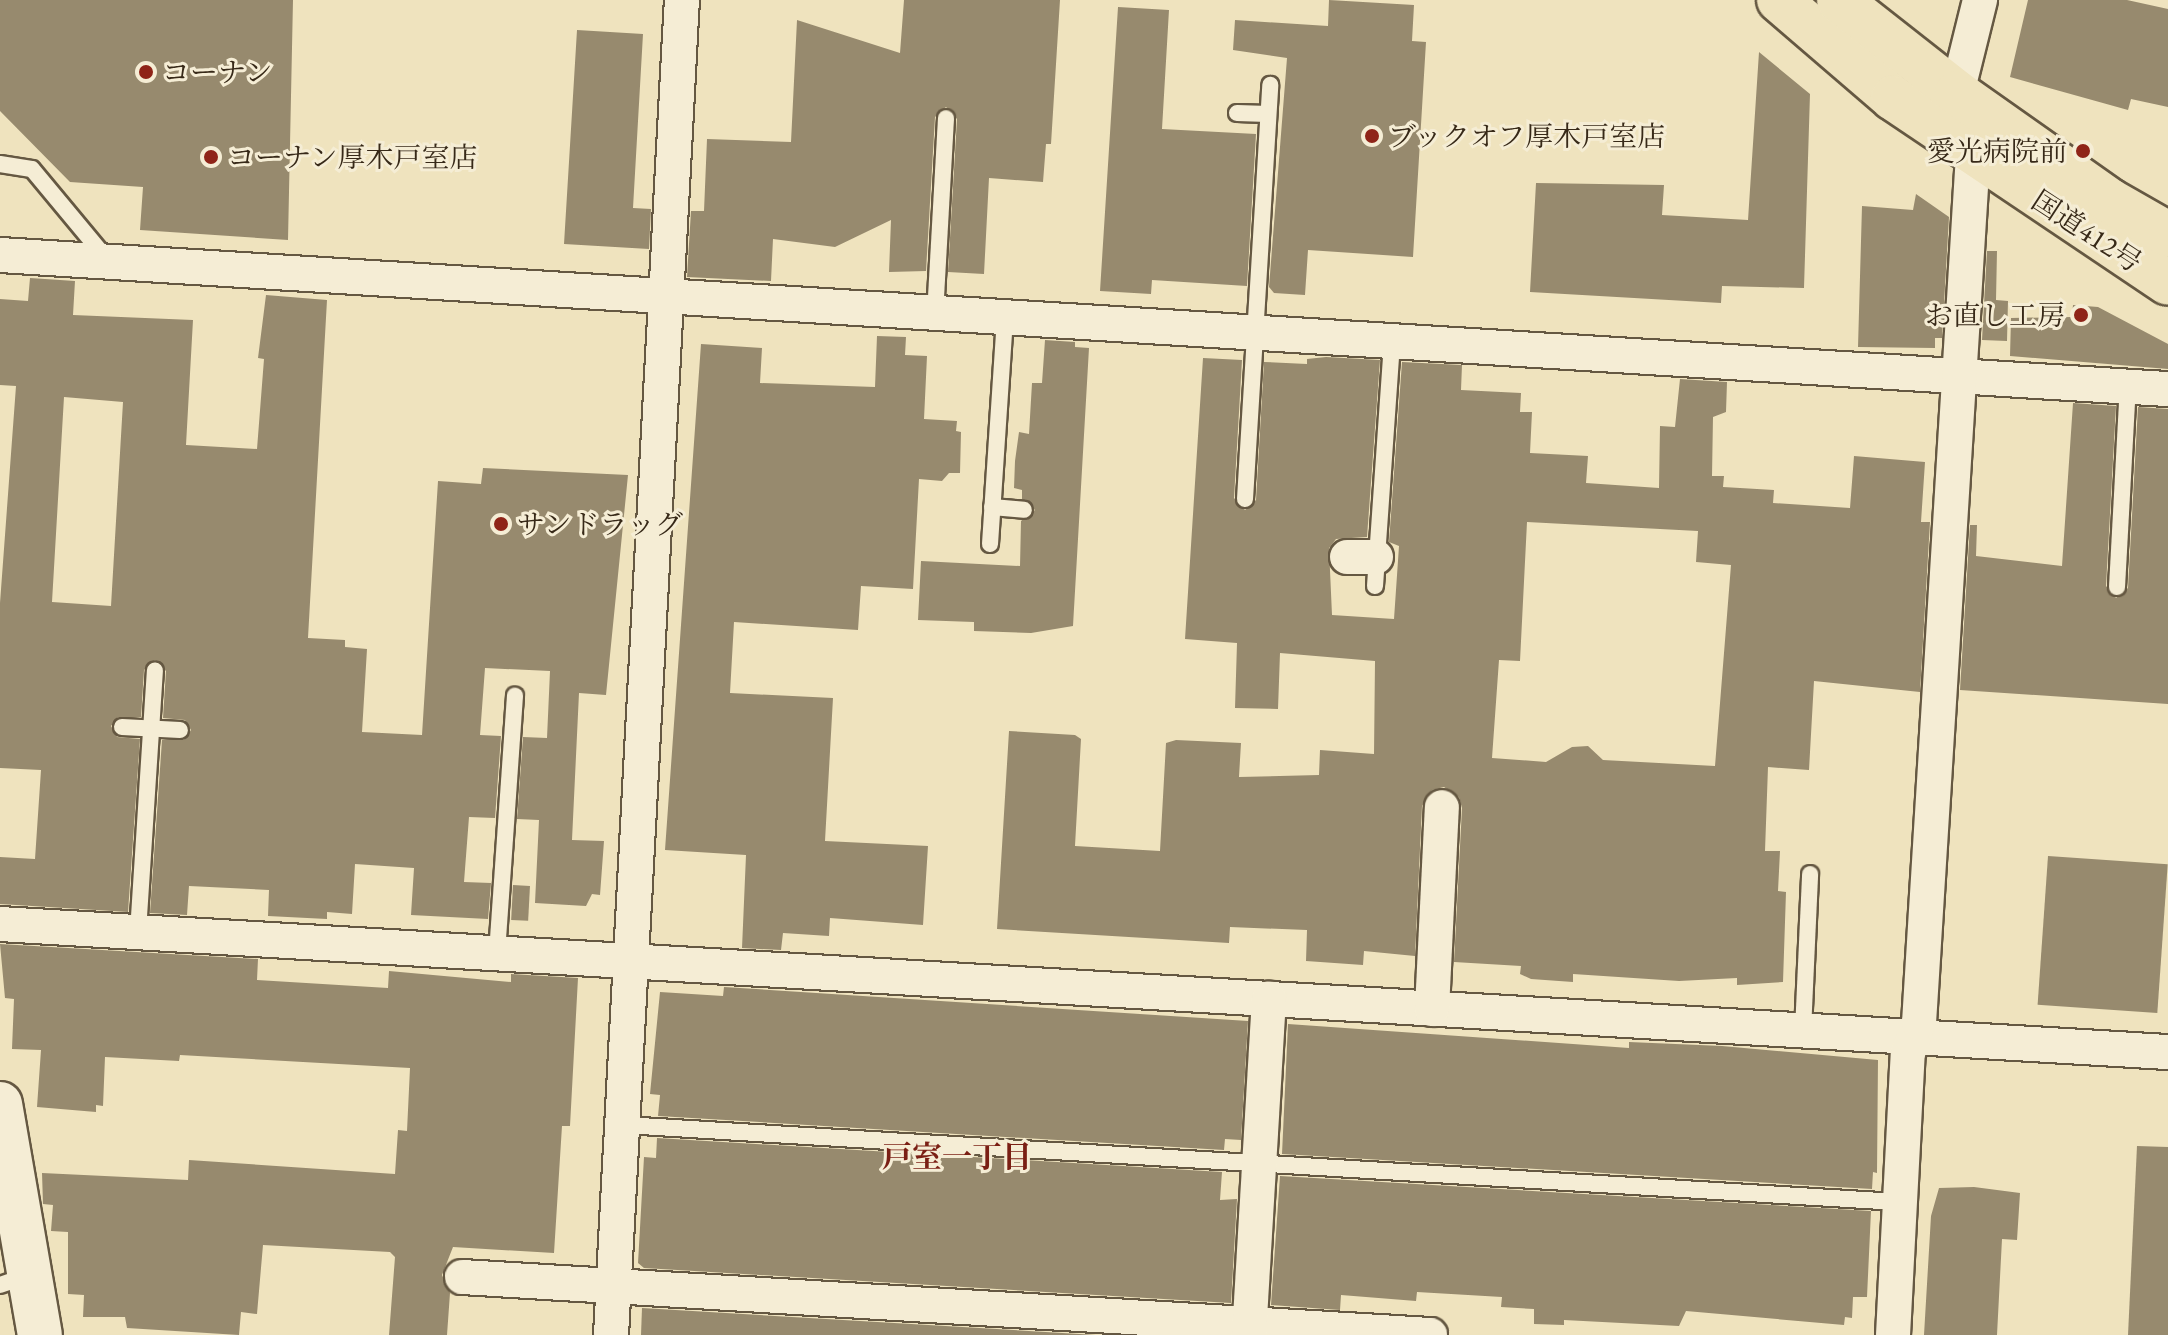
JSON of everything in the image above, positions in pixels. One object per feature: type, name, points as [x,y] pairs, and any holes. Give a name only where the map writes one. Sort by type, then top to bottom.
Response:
[{"type":"highway","name":"国道412号","points":[[1779,0],[1893,98],[1973,155],[2168,283]]},
{"type":"highway","name":"国道412号","points":[[1839,0],[1957,93],[2110,201],[2168,234]]},
{"type":"street","points":[[611,1335],[634,961],[629,950],[682,0]]},
{"type":"street","points":[[1893,1335],[1899,1202],[1913,1037],[1919,1023],[1956,376],[1973,155],[1957,93],[1980,0]]},
{"type":"street","points":[[0,255],[663,299],[2168,389]]},
{"type":"street","points":[[1432,1009],[1442,807]]},
{"type":"street","points":[[0,924],[2168,1052]]},
{"type":"street","points":[[1250,1330],[1269,999]]},
{"type":"street","points":[[0,1104],[15,1280],[40,1335]]},
{"type":"street","points":[[462,1277],[1250,1330],[1430,1335]]},
{"type":"lane","points":[[1245,499],[1270,85]]},
{"type":"lane","points":[[1237,113],[1268,114]]},
{"type":"lane","points":[[935,315],[946,118]]},
{"type":"lane","points":[[0,164],[32,169],[110,262]]},
{"type":"lane","points":[[990,544],[1005,319]]},
{"type":"lane","points":[[1366,567],[1392,342]]},
{"type":"lane","points":[[2117,587],[2128,386]]},
{"type":"lane","points":[[992,507],[1024,510]]},
{"type":"lane","points":[[138,932],[155,671]]},
{"type":"lane","points":[[497,953],[515,696]]},
{"type":"lane","points":[[122,727],[180,730]]},
{"type":"lane","points":[[1803,1031],[1810,874]]},
{"type":"lane","points":[[624,1125],[1899,1202]]},
{"type":"building","name":"コーナン","points":[[0,0],[293,0],[288,240],[140,230],[143,187],[70,182],[0,111]]},
{"type":"building","points":[[904,0],[1060,0],[1051,144],[1046,144],[1043,182],[989,178],[984,274],[948,272],[957,119],[946,107],[935,117],[926,271],[889,272],[891,220],[835,247],[773,239],[771,281],[687,277],[691,211],[704,211],[707,139],[791,142],[797,20],[900,53]]},
{"type":"building","points":[[1329,0],[1414,5],[1412,41],[1426,42],[1413,257],[1308,250],[1305,295],[1274,293],[1269,287],[1287,58],[1233,50],[1235,20],[1328,26]]},
{"type":"building","points":[[2028,0],[2127,0],[2168,9],[2168,107],[2131,99],[2128,110],[2010,77]]},
{"type":"building","points":[[1118,7],[1169,10],[1162,129],[1256,134],[1247,286],[1152,280],[1151,294],[1100,291]]},
{"type":"building","points":[[577,30],[643,34],[633,208],[651,209],[649,249],[564,244]]},
{"type":"building","points":[[1759,52],[1810,94],[1804,288],[1722,286],[1721,303],[1530,292],[1536,183],[1664,185],[1662,215],[1748,220]]},
{"type":"building","points":[[1916,194],[1949,217],[1942,338],[1935,338],[1935,348],[1858,347],[1862,206],[1913,210]]},
{"type":"building","points":[[1987,251],[1997,251],[1996,300],[2008,301],[2007,341],[1982,340]]},
{"type":"building","points":[[30,278],[75,281],[73,315],[193,320],[186,445],[257,449],[264,359],[258,358],[266,295],[327,300],[308,638],[345,640],[345,647],[367,649],[362,732],[422,735],[438,481],[481,484],[483,468],[628,475],[606,695],[579,693],[572,840],[604,841],[600,895],[592,894],[586,906],[535,903],[539,820],[517,819],[523,737],[547,738],[550,671],[485,668],[480,735],[501,736],[495,818],[469,817],[464,882],[491,883],[488,919],[411,915],[414,868],[355,864],[352,914],[327,912],[327,919],[268,916],[269,890],[189,886],[187,915],[150,913],[162,740],[184,740],[191,730],[185,720],[163,718],[166,671],[155,660],[144,670],[141,717],[118,717],[111,726],[117,737],[140,739],[128,912],[0,904],[0,857],[35,859],[41,770],[0,768],[0,603],[16,386],[0,385],[0,299],[28,301]],"holes":[[[64,397],[123,402],[111,606],[52,602]]]},
{"type":"building","points":[[2073,305],[2098,307],[2168,344],[2168,369],[2010,356],[2011,318],[2072,317]]},
{"type":"building","points":[[877,336],[906,337],[905,355],[927,356],[924,419],[957,421],[956,431],[961,432],[960,473],[949,473],[942,481],[919,479],[913,589],[861,586],[858,630],[734,622],[730,693],[833,698],[825,841],[928,846],[923,925],[830,918],[829,936],[783,933],[781,950],[742,948],[746,855],[665,850],[701,344],[762,348],[760,383],[875,387]]},
{"type":"building","points":[[1045,340],[1075,342],[1075,347],[1089,348],[1073,626],[1031,633],[974,631],[974,622],[918,620],[921,561],[1020,566],[1021,521],[1035,510],[1022,499],[1022,490],[1014,488],[1015,461],[1019,432],[1029,434],[1032,383],[1042,383]]},
{"type":"building","points":[[1203,358],[1242,360],[1234,498],[1245,510],[1256,500],[1264,362],[1307,364],[1307,359],[1380,360],[1367,537],[1336,539],[1329,548],[1332,615],[1394,619],[1399,546],[1389,542],[1402,362],[1462,365],[1461,390],[1521,393],[1520,412],[1532,412],[1530,453],[1588,456],[1586,483],[1659,488],[1660,426],[1675,427],[1680,379],[1727,382],[1726,412],[1713,417],[1712,476],[1724,476],[1723,487],[1774,490],[1773,503],[1850,508],[1854,456],[1925,462],[1921,522],[1930,522],[1920,692],[1814,681],[1809,770],[1768,767],[1765,851],[1780,851],[1778,891],[1786,892],[1783,982],[1737,985],[1737,978],[1679,981],[1573,974],[1573,982],[1531,979],[1520,974],[1521,966],[1454,962],[1462,808],[1459,797],[1444,787],[1432,790],[1422,806],[1415,956],[1364,951],[1363,965],[1306,961],[1307,930],[1230,927],[1229,943],[997,929],[1009,731],[1075,735],[1081,739],[1075,846],[1160,851],[1166,743],[1176,740],[1241,743],[1239,777],[1319,775],[1320,750],[1374,754],[1375,661],[1280,653],[1278,709],[1235,708],[1237,643],[1185,639]],"holes":[[[1527,522],[1698,531],[1696,562],[1731,565],[1715,766],[1603,760],[1588,746],[1572,747],[1546,762],[1492,758],[1499,660],[1520,661]]]},
{"type":"building","points":[[2073,403],[2116,406],[2106,586],[2116,598],[2128,588],[2138,407],[2168,409],[2168,704],[1960,690],[1970,525],[1977,525],[1976,556],[2062,566]]},
{"type":"building","points":[[2048,856],[2168,864],[2157,1013],[2038,1005]]},
{"type":"building","points":[[513,885],[530,886],[528,921],[511,920]]},
{"type":"building","points":[[0,944],[258,959],[257,980],[388,988],[389,971],[511,982],[511,974],[578,978],[570,1126],[562,1126],[554,1253],[453,1247],[442,1275],[450,1293],[447,1335],[389,1335],[395,1257],[390,1252],[263,1245],[257,1314],[241,1312],[239,1335],[127,1328],[125,1317],[83,1317],[84,1295],[68,1294],[68,1232],[51,1231],[53,1205],[43,1204],[42,1173],[188,1180],[189,1160],[395,1174],[398,1130],[407,1131],[410,1068],[180,1055],[179,1061],[105,1057],[103,1106],[96,1105],[96,1112],[37,1107],[41,1050],[12,1049],[14,999],[5,998]]},
{"type":"building","points":[[724,987],[1248,1021],[1241,1140],[1225,1139],[1224,1150],[658,1116],[660,1095],[650,1094],[660,992],[723,996]]},
{"type":"building","points":[[1288,1024],[1629,1048],[1629,1042],[1722,1046],[1878,1060],[1877,1173],[1873,1172],[1872,1189],[1282,1154]]},
{"type":"building","points":[[657,1138],[1222,1172],[1220,1200],[1237,1199],[1231,1303],[644,1268],[638,1263],[644,1157],[656,1158]]},
{"type":"building","points":[[2137,1146],[2168,1147],[2168,1335],[2128,1335]]},
{"type":"building","points":[[1280,1176],[1871,1211],[1867,1297],[1853,1297],[1852,1318],[1845,1317],[1844,1325],[1686,1311],[1679,1326],[1564,1320],[1564,1325],[1534,1324],[1534,1309],[1501,1307],[1502,1297],[1417,1292],[1416,1301],[1341,1295],[1340,1310],[1271,1305]]},
{"type":"building","points":[[1974,1187],[2020,1193],[2017,1240],[2002,1239],[1997,1335],[1924,1335],[1931,1216],[1939,1188]]},
{"type":"building","points":[[642,1308],[1096,1335],[641,1335]]},
{"type":"place","name":"コーナン","points":[[146,72]]},
{"type":"place","name":"ブックオフ厚木戸室店","points":[[1372,136]]},
{"type":"place","name":"愛光病院前","points":[[2083,151]]},
{"type":"place","name":"コーナン厚木戸室店","points":[[211,157]]},
{"type":"place","name":"お直し工房","points":[[2081,315]]},
{"type":"place","name":"サンドラッグ","points":[[501,524]]},
{"type":"district","name":"戸室一丁目","points":[[957,1157]]}]
